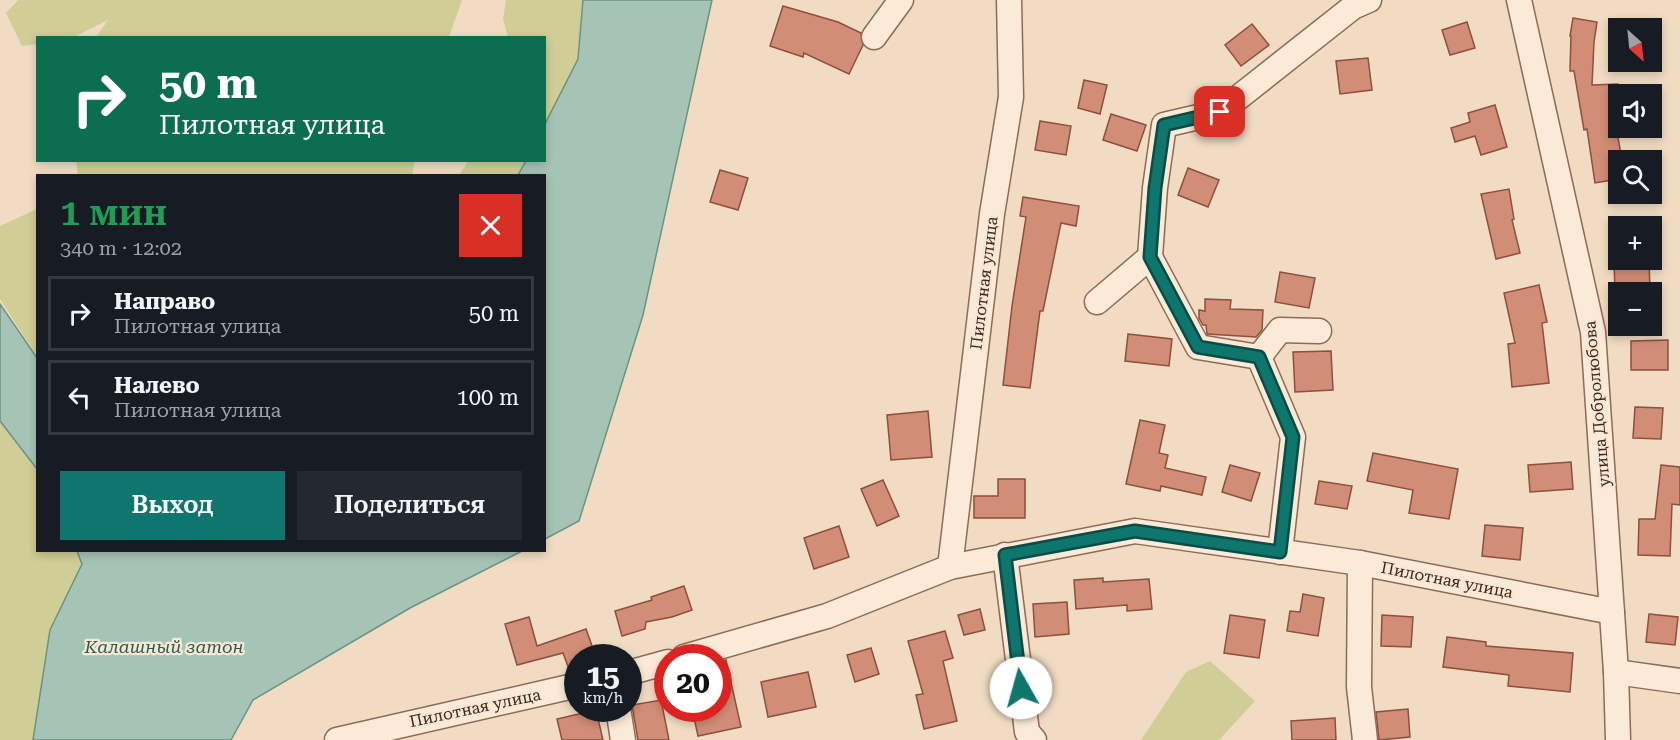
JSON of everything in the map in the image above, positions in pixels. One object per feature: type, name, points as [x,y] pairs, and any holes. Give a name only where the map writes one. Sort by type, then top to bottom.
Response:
[{"type":"street","points":[[874,37],[901,0]]},
{"type":"street","name":"Пилотная улица","points":[[950,567],[992,214],[1011,97],[1009,0]]},
{"type":"street","points":[[1259,357],[1198,347],[1150,257],[1155,188],[1164,125],[1220,112],[1353,7],[1369,0]]},
{"type":"street","name":"улица Добролюбова","points":[[1519,0],[1593,332],[1617,672],[1618,740]]},
{"type":"street","points":[[1097,302],[1150,257]]},
{"type":"street","points":[[1259,357],[1280,330],[1319,331]]},
{"type":"street","points":[[1259,357],[1293,437],[1280,552]]},
{"type":"street","name":"Пилотная улица","points":[[729,644],[827,616],[950,567],[1135,531],[1360,563],[1612,612]]},
{"type":"street","points":[[1005,555],[1027,732],[1034,740]]},
{"type":"street","points":[[1360,563],[1359,687],[1365,740]]},
{"type":"street","points":[[1617,672],[1680,681]]},
{"type":"street","name":"Пилотная улица","points":[[337,740],[564,688]]},
{"type":"street","points":[[620,722],[623,740]]},
{"type":"shaded area","points":[[18,0],[462,0],[449,36],[97,36],[108,20],[76,36],[36,36],[36,44],[22,46],[6,13]]},
{"type":"shaded area","points":[[506,0],[583,0],[578,59],[546,122],[546,36],[508,36],[503,19]]},
{"type":"shaded area","points":[[76,162],[415,162],[412,174],[78,174]]},
{"type":"shaded area","points":[[468,162],[525,162],[519,174],[460,174]]},
{"type":"shaded area","points":[[36,209],[36,355],[0,299],[0,226]]},
{"type":"shaded area","points":[[0,421],[36,468],[36,552],[77,552],[82,564],[50,630],[33,740],[0,740]]},
{"type":"shaded area","points":[[1210,661],[1255,701],[1219,740],[1141,740],[1186,672]]},
{"type":"water","points":[[583,0],[712,0],[643,315],[579,521],[546,538],[546,174],[519,174],[525,162],[546,162],[546,122],[578,59]]},
{"type":"water","points":[[0,304],[36,357],[36,468],[0,421]]},
{"type":"water","name":"Калашный затон","points":[[78,552],[520,552],[410,608],[253,700],[231,740],[33,740],[50,630],[82,564]]},
{"type":"building","points":[[783,6],[838,22],[861,33],[863,45],[849,74],[804,53],[803,57],[770,46]]},
{"type":"building","points":[[1573,18],[1597,22],[1592,85],[1608,84],[1608,138],[1618,138],[1620,150],[1608,150],[1608,181],[1595,183],[1587,129],[1584,130],[1574,71],[1570,71],[1570,36]]},
{"type":"building","points":[[1467,22],[1475,48],[1450,55],[1442,30]]},
{"type":"building","points":[[1252,24],[1269,45],[1241,66],[1225,45]]},
{"type":"building","points":[[1368,58],[1372,90],[1340,94],[1336,61]]},
{"type":"building","points":[[1084,80],[1107,85],[1100,114],[1078,108]]},
{"type":"building","points":[[1495,105],[1507,147],[1481,155],[1475,136],[1455,142],[1451,128],[1470,122],[1468,113]]},
{"type":"building","points":[[1111,114],[1146,125],[1137,151],[1103,140]]},
{"type":"building","points":[[1040,121],[1071,126],[1066,155],[1035,150]]},
{"type":"building","points":[[1188,168],[1219,180],[1208,207],[1178,195]]},
{"type":"building","points":[[720,170],[748,178],[738,210],[710,202]]},
{"type":"building","points":[[1509,189],[1514,219],[1512,220],[1520,253],[1496,259],[1481,194]]},
{"type":"building","points":[[1023,197],[1079,206],[1076,226],[1061,223],[1043,311],[1040,311],[1030,388],[1003,385],[1026,217],[1020,216]]},
{"type":"building","points":[[1614,270],[1649,270],[1650,282],[1615,282]]},
{"type":"building","points":[[1280,272],[1315,278],[1309,308],[1275,302]]},
{"type":"building","points":[[1539,285],[1547,322],[1542,323],[1549,383],[1512,387],[1508,344],[1515,343],[1504,293]]},
{"type":"building","points":[[1205,299],[1231,300],[1230,309],[1263,310],[1262,330],[1256,337],[1207,334],[1206,325],[1203,325],[1199,318],[1199,310],[1205,311]]},
{"type":"building","points":[[1128,334],[1172,339],[1169,366],[1125,361]]},
{"type":"building","points":[[1668,340],[1668,370],[1631,370],[1631,341]]},
{"type":"building","points":[[1331,351],[1333,390],[1295,392],[1293,352]]},
{"type":"building","points":[[1635,407],[1663,408],[1661,439],[1633,438]]},
{"type":"building","points":[[928,411],[932,457],[891,460],[887,415]]},
{"type":"building","points":[[1140,420],[1165,425],[1159,453],[1168,455],[1165,468],[1206,477],[1202,495],[1161,486],[1160,491],[1126,484]]},
{"type":"building","points":[[1373,453],[1458,469],[1449,519],[1409,513],[1413,490],[1367,481]]},
{"type":"building","points":[[1571,462],[1573,489],[1530,492],[1528,465]]},
{"type":"building","points":[[1230,465],[1260,473],[1251,501],[1222,492]]},
{"type":"building","points":[[1661,465],[1680,467],[1680,505],[1672,504],[1670,556],[1638,555],[1639,519],[1655,519]]},
{"type":"building","points":[[998,479],[1025,479],[1025,518],[974,518],[974,496],[998,496]]},
{"type":"building","points":[[883,480],[899,516],[877,526],[861,489]]},
{"type":"building","points":[[1319,481],[1352,486],[1347,509],[1315,504]]},
{"type":"building","points":[[1485,525],[1523,528],[1520,560],[1482,556]]},
{"type":"building","points":[[839,526],[849,557],[814,569],[804,538]]},
{"type":"building","points":[[1103,578],[1103,582],[1149,579],[1152,609],[1127,611],[1127,605],[1076,609],[1074,580]]},
{"type":"building","points":[[684,586],[692,610],[646,622],[645,629],[622,636],[615,611],[652,600],[651,597]]},
{"type":"building","points":[[1303,594],[1324,598],[1318,636],[1287,631],[1290,611],[1300,612]]},
{"type":"building","points":[[1067,602],[1069,634],[1035,637],[1033,604]]},
{"type":"building","points":[[980,609],[985,630],[964,635],[958,615]]},
{"type":"building","points":[[1649,614],[1678,617],[1675,645],[1646,642]]},
{"type":"building","points":[[1230,615],[1265,620],[1259,658],[1224,653]]},
{"type":"building","points":[[1382,615],[1413,617],[1411,647],[1381,646]]},
{"type":"building","points":[[529,617],[537,646],[586,629],[591,644],[564,644],[564,656],[563,653],[517,665],[505,624]]},
{"type":"building","points":[[945,631],[953,658],[943,661],[957,721],[924,729],[916,695],[923,694],[908,641]]},
{"type":"building","points":[[1447,637],[1486,642],[1486,646],[1573,653],[1570,692],[1508,686],[1509,675],[1443,667]]},
{"type":"building","points":[[871,648],[879,674],[855,682],[847,655]]},
{"type":"building","points":[[808,672],[816,707],[768,717],[761,682]]},
{"type":"building","points":[[732,687],[741,727],[698,736],[695,722],[732,722]]},
{"type":"building","points":[[654,701],[654,722],[665,722],[669,740],[638,740],[635,722],[642,722],[642,703]]},
{"type":"building","points":[[1408,709],[1410,737],[1379,740],[1376,712]]},
{"type":"building","points":[[564,717],[564,722],[599,722],[603,740],[562,740],[557,719]]},
{"type":"building","points":[[1335,718],[1336,740],[1292,740],[1291,721]]},
{"type":"route","points":[[1021,688],[1005,555],[1135,531],[1280,552],[1293,437],[1259,357],[1198,347],[1150,257],[1155,188],[1164,125],[1220,112]]}]
